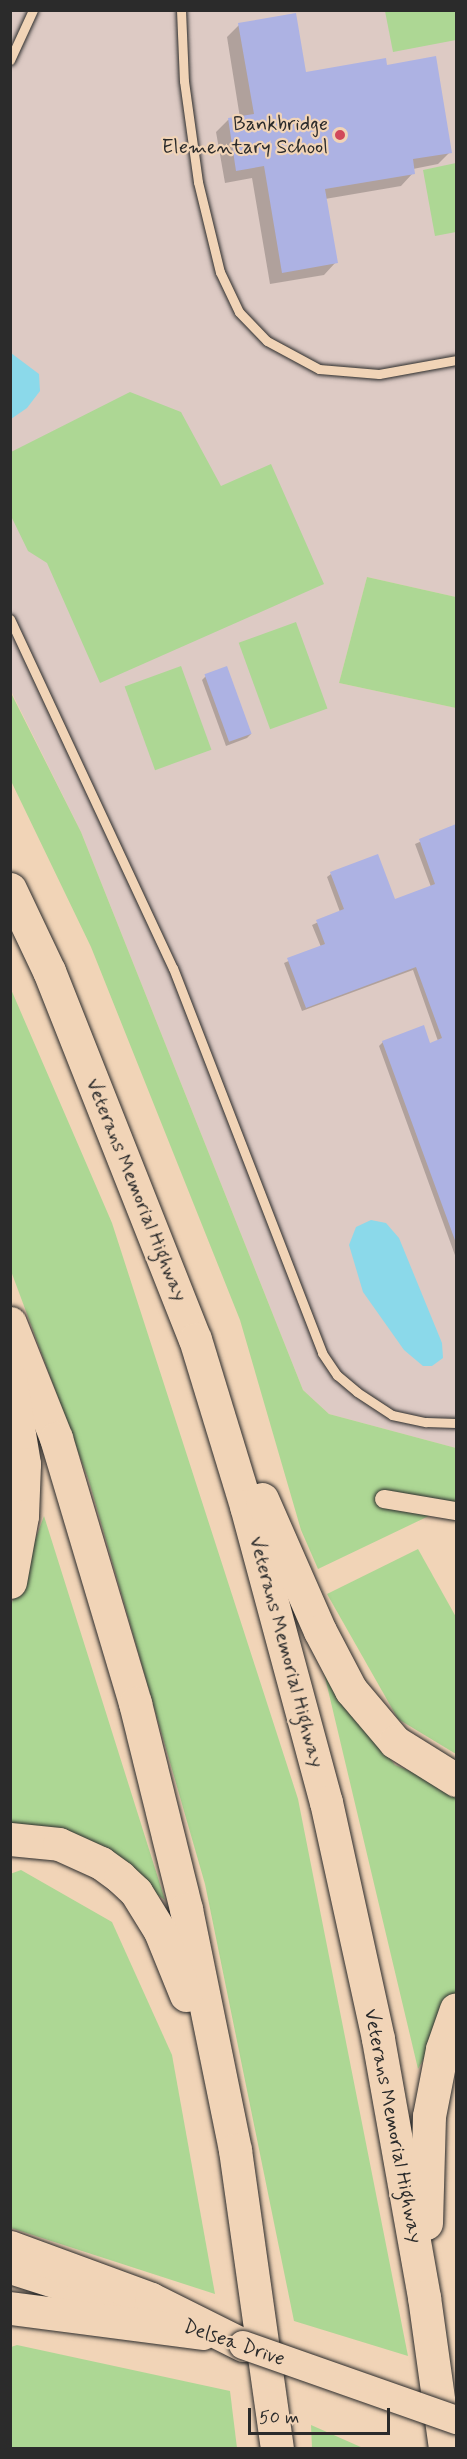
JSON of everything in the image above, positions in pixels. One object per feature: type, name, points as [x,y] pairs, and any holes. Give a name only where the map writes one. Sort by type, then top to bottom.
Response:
[{"type":"highway","name":"Veterans Memorial Highway","points":[[10,888],[49,971],[195,1338],[228,1446],[326,1802],[378,2039],[416,2253],[445,2448]]},
{"type":"highway","points":[[10,1323],[56,1438],[135,1703],[186,1909],[238,2168],[277,2448]]},
{"type":"highway","points":[[10,1379],[24,1464],[22,1516],[10,1582]]},
{"type":"highway","points":[[228,1446],[247,1464],[320,1631],[351,1690],[395,1742],[456,1780]]},
{"type":"highway","points":[[10,1839],[38,1840],[84,1854],[101,1863],[136,1892],[160,1930],[179,1971],[224,2100]]},
{"type":"highway","points":[[416,2253],[426,2228],[426,2137],[432,2093],[456,2009]]},
{"type":"highway","points":[[10,2247],[146,2313],[243,2345]]},
{"type":"highway","points":[[10,2308],[146,2313],[207,2333]]},
{"type":"main road","points":[[10,2270],[146,2313]]},
{"type":"main road","name":"Delsea Drive","points":[[207,2333],[456,2420]]},
{"type":"street","points":[[384,1499],[456,1511]]},
{"type":"lane","points":[[10,60],[33,10]]},
{"type":"lane","points":[[181,10],[188,117],[198,182],[220,272],[239,312],[267,341],[319,369],[379,374],[456,360]]},
{"type":"lane","points":[[10,619],[142,895],[226,1099],[322,1353],[350,1386],[392,1415],[426,1422],[456,1423]]},
{"type":"shaded area","points":[[11,11],[456,11],[456,597],[367,577],[339,683],[456,708],[456,1448],[329,1414],[303,1390],[81,832],[11,691]]},
{"type":"green space","points":[[385,11],[456,11],[456,40],[393,52]]},
{"type":"green space","points":[[456,163],[456,232],[435,236],[423,170]]},
{"type":"green space","points":[[130,392],[181,412],[221,486],[271,464],[324,584],[100,683],[47,563],[28,551],[11,516],[11,452]]},
{"type":"green space","points":[[367,577],[456,597],[456,708],[339,683]]},
{"type":"green space","points":[[296,622],[327,708],[270,729],[239,643]]},
{"type":"green space","points":[[181,666],[211,750],[155,770],[125,687]]},
{"type":"green space","points":[[10,691],[81,832],[303,1390],[329,1414],[456,1448],[456,1503],[318,1569],[301,1530],[240,1320],[91,947],[11,781]]},
{"type":"green space","points":[[10,987],[112,1223],[298,1799],[408,2356],[294,2321],[205,1884],[89,1481],[11,1271]]},
{"type":"green space","points":[[44,1516],[165,1900],[62,1829],[11,1829],[10,1608]]},
{"type":"green space","points":[[418,1549],[456,1617],[456,1754],[398,1719],[327,1594]]},
{"type":"green space","points":[[324,1673],[395,1765],[456,1789],[456,2002],[418,2069]]},
{"type":"green space","points":[[21,1870],[112,1922],[172,2055],[215,2294],[11,2228],[10,1874]]},
{"type":"green space","points":[[17,2345],[230,2391],[237,2448],[11,2448],[11,2347]]},
{"type":"green space","points":[[311,2425],[363,2448],[312,2448]]},
{"type":"water","points":[[11,353],[39,374],[40,391],[27,408],[11,419]]},
{"type":"water","points":[[371,1220],[386,1223],[399,1238],[442,1343],[443,1358],[432,1366],[423,1366],[404,1350],[363,1292],[349,1245],[356,1227]]},
{"type":"building","name":"Bankbridge Elementary School","points":[[296,13],[306,72],[386,58],[387,65],[436,56],[452,153],[413,159],[415,174],[325,189],[338,263],[282,273],[264,166],[236,171],[228,118],[254,114],[238,23]]},
{"type":"building","points":[[227,666],[252,734],[229,742],[204,674]]},
{"type":"building","points":[[456,824],[456,1243],[382,1041],[424,1025],[430,1043],[442,1038],[416,967],[306,1008],[287,958],[325,944],[316,920],[344,909],[330,872],[378,854],[395,899],[435,884],[419,839]]},
{"type":"place","name":"Bankbridge Elementary School","points":[[340,135]]}]
